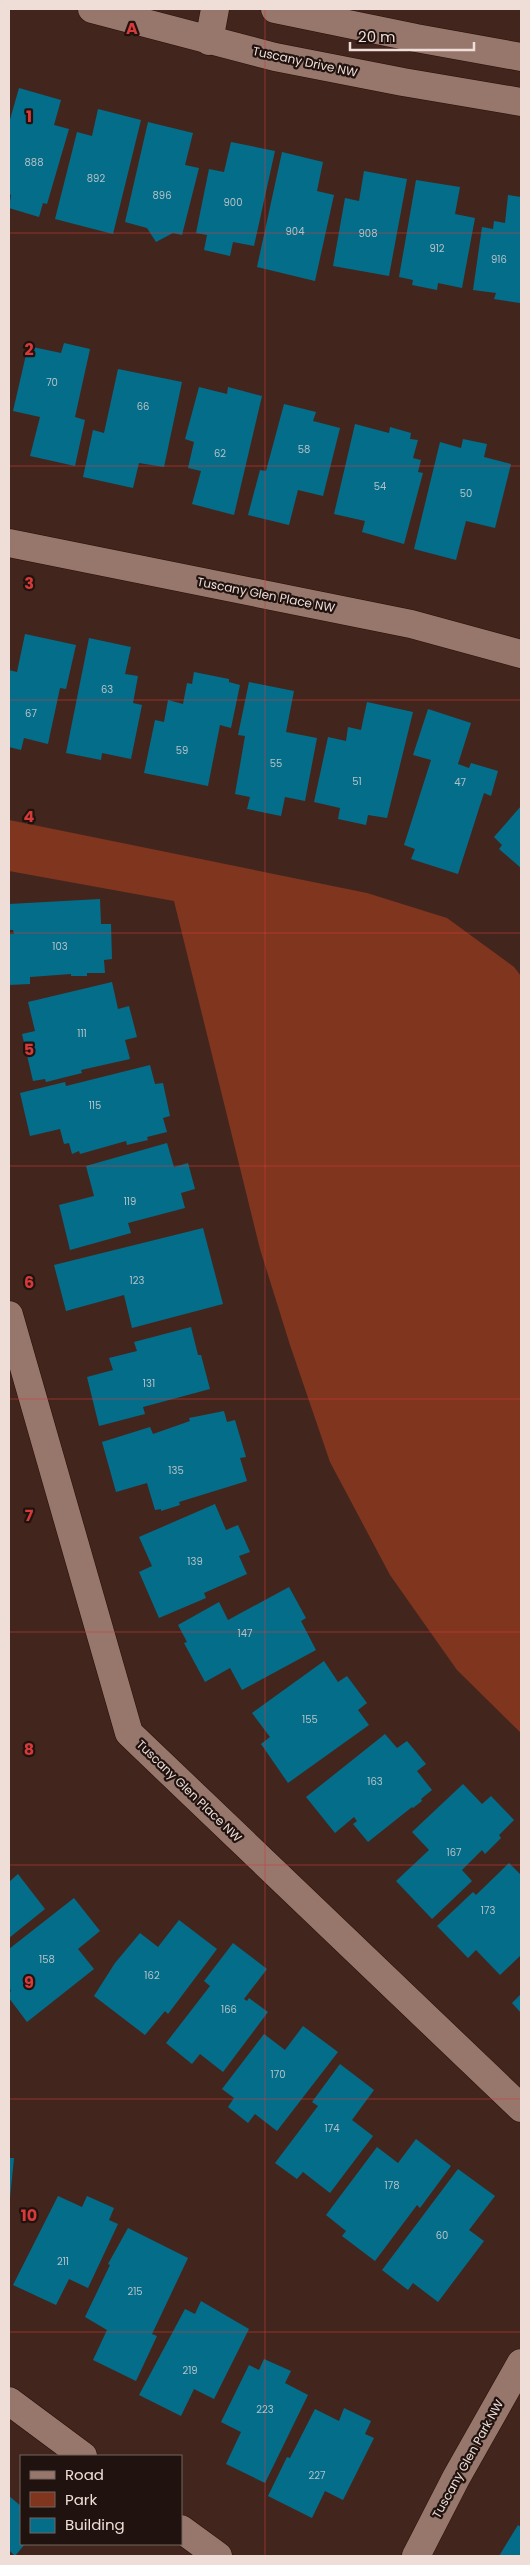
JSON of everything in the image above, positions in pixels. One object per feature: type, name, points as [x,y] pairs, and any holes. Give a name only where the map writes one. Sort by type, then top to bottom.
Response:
[{"type":"street","name":"Tuscany Drive NW","points":[[92,9],[209,41],[393,80],[521,102]]},
{"type":"street","points":[[209,41],[215,9]]},
{"type":"street","points":[[275,9],[521,57]]},
{"type":"street","name":"Tuscany Glen Place NW","points":[[9,543],[411,624],[521,654]]},
{"type":"street","name":"Tuscany Glen Place NW","points":[[9,1315],[129,1733],[521,2108]]},
{"type":"street","name":"Tuscany Glen Park NW","points":[[416,2556],[456,2478],[521,2362]]},
{"type":"street","points":[[9,2401],[82,2455]]},
{"type":"street","points":[[182,2530],[218,2556]]},
{"type":"green space","points":[[9,820],[367,893],[447,918],[514,967],[521,976],[521,1733],[457,1670],[390,1575],[330,1462],[260,1249],[174,901],[9,871]]},
{"type":"building","points":[[19,88],[61,100],[54,125],[69,129],[47,204],[43,203],[39,217],[9,208],[11,195],[9,194],[9,123]]},
{"type":"building","points":[[98,109],[141,120],[113,234],[55,219],[77,132],[92,136]]},
{"type":"building","points":[[148,122],[193,133],[185,165],[199,168],[182,235],[173,233],[156,242],[147,228],[125,222]]},
{"type":"building","points":[[231,142],[275,151],[254,246],[233,242],[230,256],[204,250],[207,235],[196,233],[209,169],[224,172]]},
{"type":"building","points":[[282,152],[323,162],[317,191],[334,195],[315,281],[257,267]]},
{"type":"building","points":[[364,171],[407,179],[389,276],[333,266],[345,198],[359,201]]},
{"type":"building","points":[[416,180],[460,187],[455,214],[475,218],[462,288],[438,283],[437,290],[412,285],[413,280],[399,277]]},
{"type":"building","points":[[508,195],[521,197],[520,303],[494,299],[496,293],[473,290],[482,227],[493,229],[494,221],[505,223]]},
{"type":"building","points":[[64,343],[90,349],[75,417],[85,420],[75,466],[30,456],[40,417],[13,411],[28,346],[61,353]]},
{"type":"building","points":[[118,369],[182,382],[164,467],[139,463],[133,488],[83,477],[93,430],[104,433]]},
{"type":"building","points":[[199,387],[227,394],[228,387],[262,396],[234,515],[192,504],[201,471],[188,468],[194,442],[185,439]]},
{"type":"building","points":[[284,404],[316,412],[313,421],[340,428],[323,496],[298,490],[289,525],[248,515],[260,470],[266,471]]},
{"type":"building","points":[[355,424],[389,433],[390,427],[411,433],[410,439],[418,440],[413,458],[421,460],[418,472],[423,473],[404,544],[362,532],[365,521],[334,514]]},
{"type":"building","points":[[463,439],[487,444],[484,457],[511,464],[495,528],[466,521],[456,560],[414,549],[440,442],[461,448]]},
{"type":"building","points":[[25,634],[76,645],[66,689],[60,688],[48,744],[24,738],[21,750],[9,747],[9,670],[17,672]]},
{"type":"building","points":[[89,638],[131,647],[125,674],[138,676],[133,703],[142,705],[131,759],[102,753],[101,760],[66,753]]},
{"type":"building","points":[[194,672],[229,679],[229,682],[240,685],[231,728],[220,725],[208,786],[144,773],[155,720],[164,722],[168,700],[183,704],[187,683],[192,684]]},
{"type":"building","points":[[249,682],[294,691],[286,732],[317,738],[305,801],[285,797],[281,816],[247,809],[250,797],[235,794],[245,736],[238,735]]},
{"type":"building","points":[[367,702],[413,712],[387,818],[368,815],[366,825],[338,819],[340,808],[314,802],[328,737],[346,741],[348,727],[361,730]]},
{"type":"building","points":[[428,709],[471,723],[458,764],[469,768],[471,763],[498,771],[491,796],[484,793],[458,874],[411,859],[415,849],[404,845],[431,760],[413,755]]},
{"type":"building","points":[[521,806],[521,868],[499,849],[502,845],[494,837]]},
{"type":"building","points":[[100,899],[101,924],[111,924],[112,959],[104,960],[105,973],[87,973],[87,976],[71,976],[71,974],[30,977],[30,984],[9,985],[9,934],[14,934],[13,930],[9,930],[9,904]]},
{"type":"building","points":[[112,982],[118,1009],[129,1006],[137,1037],[125,1040],[130,1059],[81,1070],[82,1073],[46,1082],[45,1079],[33,1081],[22,1034],[35,1031],[28,1002]]},
{"type":"building","points":[[150,1065],[155,1084],[163,1083],[170,1116],[163,1118],[167,1132],[147,1137],[148,1140],[127,1145],[126,1141],[80,1154],[79,1151],[72,1154],[69,1143],[64,1144],[60,1129],[30,1136],[20,1093],[65,1082],[66,1086]]},
{"type":"building","points":[[167,1143],[174,1167],[188,1163],[195,1189],[181,1193],[185,1208],[128,1223],[131,1233],[70,1250],[59,1205],[94,1196],[86,1166]]},
{"type":"building","points":[[203,1228],[223,1304],[132,1328],[124,1295],[66,1311],[54,1265]]},
{"type":"building","points":[[191,1327],[198,1355],[201,1355],[210,1389],[143,1407],[145,1414],[99,1426],[87,1377],[113,1370],[109,1358],[137,1351],[134,1342]]},
{"type":"building","points":[[224,1411],[227,1422],[235,1420],[246,1457],[240,1458],[247,1481],[179,1502],[180,1505],[161,1511],[161,1509],[155,1510],[147,1483],[116,1492],[102,1442],[150,1427],[153,1434],[190,1421],[189,1418]]},
{"type":"building","points":[[215,1504],[226,1530],[238,1525],[250,1552],[239,1556],[247,1574],[204,1593],[206,1598],[159,1618],[139,1572],[152,1566],[139,1537]]},
{"type":"building","points":[[289,1587],[306,1618],[301,1621],[316,1650],[242,1690],[230,1668],[205,1682],[184,1643],[187,1642],[178,1625],[219,1602],[228,1620]]},
{"type":"building","points":[[324,1661],[338,1682],[347,1676],[367,1703],[358,1710],[369,1725],[288,1783],[261,1744],[270,1737],[252,1713]]},
{"type":"building","points":[[385,1734],[397,1748],[407,1741],[426,1764],[417,1771],[432,1790],[421,1799],[422,1801],[368,1842],[353,1824],[357,1821],[354,1817],[335,1833],[306,1797]]},
{"type":"building","points":[[463,1784],[482,1804],[491,1796],[514,1820],[499,1835],[501,1838],[485,1854],[482,1850],[462,1870],[472,1881],[432,1919],[396,1881],[429,1850],[412,1832]]},
{"type":"building","points":[[509,1863],[521,1875],[521,1955],[500,1975],[476,1950],[468,1958],[437,1926],[473,1892],[476,1895]]},
{"type":"building","points":[[18,1874],[45,1909],[9,1938],[9,1882]]},
{"type":"building","points":[[74,1898],[100,1931],[78,1949],[94,1969],[27,2022],[9,1998],[11,1991],[9,1987],[9,1949]]},
{"type":"building","points":[[179,1920],[217,1949],[168,2014],[165,2011],[145,2035],[94,1996],[115,1963],[140,1933],[158,1947]]},
{"type":"building","points":[[233,1943],[267,1969],[244,1999],[247,2001],[249,1998],[268,2012],[223,2072],[200,2054],[192,2064],[166,2043],[210,1986],[204,1981]]},
{"type":"building","points":[[521,1994],[521,2013],[512,2003]]},
{"type":"building","points":[[303,2026],[338,2052],[277,2131],[255,2114],[248,2123],[228,2107],[234,2098],[222,2089],[264,2034],[285,2050]]},
{"type":"building","points":[[340,2064],[374,2090],[352,2120],[373,2136],[330,2193],[303,2172],[297,2179],[275,2163],[318,2106],[312,2102]]},
{"type":"building","points":[[416,2139],[451,2166],[420,2208],[417,2205],[375,2261],[342,2236],[346,2231],[326,2215],[377,2147],[398,2163]]},
{"type":"building","points":[[9,2158],[14,2158],[10,2198],[9,2198]]},
{"type":"building","points":[[458,2169],[495,2196],[469,2230],[484,2241],[438,2302],[413,2283],[408,2290],[382,2270]]},
{"type":"building","points":[[58,2196],[82,2207],[87,2196],[114,2208],[109,2220],[118,2224],[88,2288],[69,2279],[56,2305],[13,2285]]},
{"type":"building","points":[[128,2228],[188,2258],[152,2334],[157,2336],[136,2381],[93,2360],[107,2330],[85,2317],[110,2265],[108,2264]]},
{"type":"building","points":[[201,2301],[249,2329],[214,2399],[194,2389],[181,2416],[139,2395],[185,2309],[195,2314]]},
{"type":"building","points":[[264,2359],[291,2371],[285,2383],[308,2395],[265,2483],[226,2464],[241,2432],[221,2422],[249,2365],[259,2370]]},
{"type":"building","points":[[344,2408],[371,2421],[365,2434],[374,2438],[343,2500],[325,2491],[312,2518],[268,2496],[287,2457],[290,2458],[315,2409],[339,2421]]},
{"type":"building","points":[[9,2496],[20,2505],[20,2545],[24,2545],[15,2556],[9,2550]]},
{"type":"building","points":[[518,2525],[521,2527],[521,2556],[499,2556]]}]
